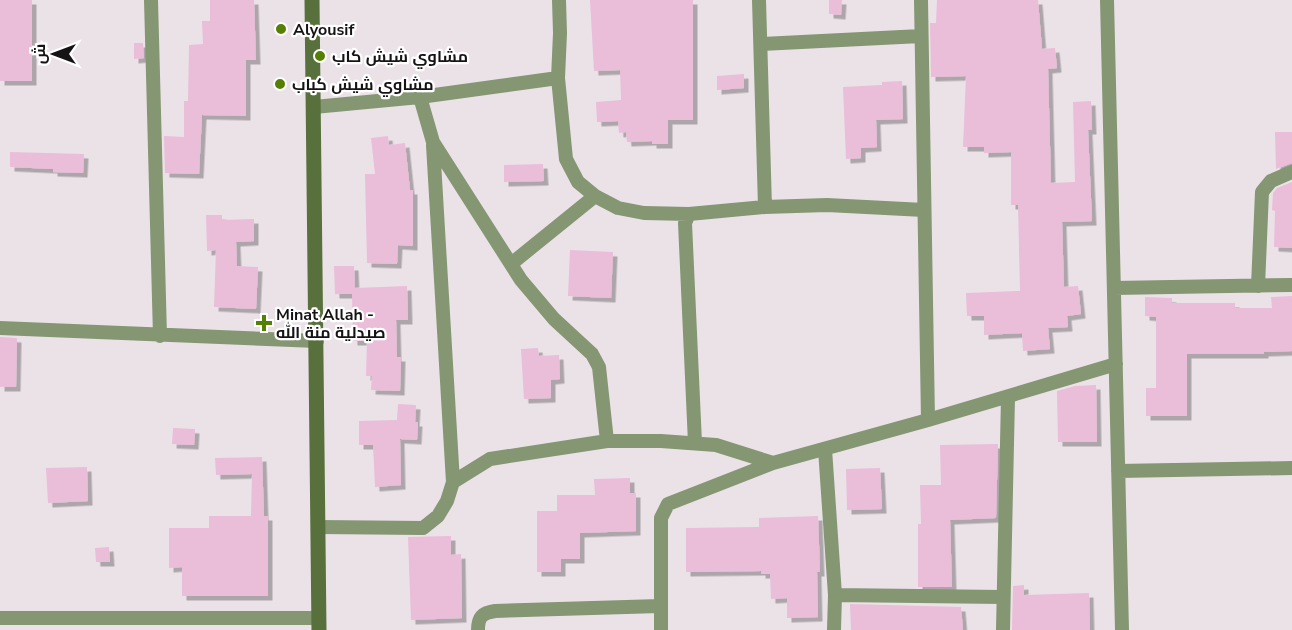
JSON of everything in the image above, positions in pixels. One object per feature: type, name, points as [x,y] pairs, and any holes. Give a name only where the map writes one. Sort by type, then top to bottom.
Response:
[{"type":"street","points":[[151,0],[160,336]]},
{"type":"street","points":[[8,622],[319,624],[312,0]]},
{"type":"street","points":[[559,0],[558,78],[566,159],[578,182],[596,196],[618,208],[644,213],[689,214],[765,207],[826,205],[924,210]]},
{"type":"street","points":[[759,0],[765,207]]},
{"type":"street","points":[[921,0],[928,420]]},
{"type":"street","points":[[1107,0],[1122,630]]},
{"type":"street","points":[[761,44],[921,36]]},
{"type":"street","points":[[314,107],[420,97],[558,78]]},
{"type":"street","points":[[318,527],[423,528],[438,516],[447,501],[453,482],[433,142],[420,97]]},
{"type":"street","points":[[433,142],[520,280],[547,311],[592,354],[599,367],[607,441]]},
{"type":"street","points":[[1258,286],[1262,192],[1270,181],[1292,172]]},
{"type":"street","points":[[511,264],[596,196]]},
{"type":"street","points":[[689,214],[685,223],[695,443]]},
{"type":"street","points":[[1114,288],[1292,285]]},
{"type":"street","points":[[0,328],[317,341]]},
{"type":"street","points":[[661,630],[661,518],[668,504],[772,463],[1008,397],[1116,364]]},
{"type":"street","points":[[1003,630],[1008,397]]},
{"type":"street","points":[[453,482],[490,459],[607,441],[661,441],[716,445],[772,463]]},
{"type":"street","points":[[825,448],[835,595],[834,630]]},
{"type":"street","points":[[1118,471],[1292,468]]},
{"type":"street","points":[[835,595],[1002,597]]},
{"type":"street","points":[[478,630],[479,619],[484,613],[495,611],[660,606]]},
{"type":"building","points":[[0,0],[32,0],[32,81],[0,81]]},
{"type":"building","points":[[210,0],[254,0],[256,60],[246,60],[246,116],[202,115],[199,174],[165,173],[164,136],[184,137],[184,101],[188,101],[189,45],[203,44],[202,21],[210,21]]},
{"type":"building","points":[[590,0],[693,0],[693,120],[668,120],[668,144],[652,144],[652,141],[627,142],[626,132],[619,133],[618,121],[597,122],[596,102],[621,100],[620,70],[594,71]]},
{"type":"building","points":[[829,0],[842,0],[841,15],[829,14]]},
{"type":"building","points":[[937,0],[1038,0],[1042,49],[1055,48],[1057,68],[1048,69],[1051,183],[1075,182],[1073,102],[1091,101],[1092,130],[1088,130],[1092,221],[1062,222],[1064,287],[1078,286],[1081,314],[1067,316],[1068,327],[1048,328],[1050,349],[1023,351],[1022,333],[984,335],[984,316],[967,316],[966,293],[1020,291],[1018,205],[1011,205],[1011,152],[984,153],[984,147],[963,147],[966,76],[931,77],[930,23],[936,23]]},
{"type":"building","points":[[134,43],[143,43],[144,58],[134,59]]},
{"type":"building","points":[[744,74],[744,88],[717,90],[717,76]]},
{"type":"building","points":[[902,81],[903,119],[876,120],[877,147],[861,148],[861,158],[846,159],[843,87],[882,85],[882,82]]},
{"type":"building","points":[[1275,132],[1292,132],[1292,163],[1276,169]]},
{"type":"building","points":[[388,136],[389,145],[405,143],[410,190],[413,190],[413,246],[398,245],[397,264],[367,263],[365,174],[375,174],[371,138]]},
{"type":"building","points":[[10,152],[84,154],[83,173],[10,167]]},
{"type":"building","points":[[543,164],[544,181],[504,182],[504,165]]},
{"type":"building","points":[[1292,182],[1292,248],[1274,247],[1273,193],[1277,188]]},
{"type":"building","points":[[206,215],[222,215],[222,220],[254,219],[254,241],[236,242],[237,266],[258,267],[256,309],[214,307],[216,250],[207,251]]},
{"type":"building","points":[[570,250],[613,252],[611,298],[568,296]]},
{"type":"building","points":[[334,266],[354,266],[355,288],[407,286],[408,320],[396,320],[397,357],[401,357],[400,391],[371,390],[372,376],[366,376],[367,341],[353,341],[352,294],[335,294]]},
{"type":"building","points":[[1292,296],[1292,351],[1264,352],[1264,354],[1187,354],[1187,416],[1146,416],[1146,388],[1156,388],[1156,317],[1145,316],[1145,297],[1172,298],[1172,303],[1235,303],[1235,308],[1272,308],[1271,297]]},
{"type":"building","points":[[0,337],[17,338],[16,387],[0,387]]},
{"type":"building","points":[[538,348],[539,356],[559,355],[560,379],[551,380],[551,398],[524,399],[521,349]]},
{"type":"building","points":[[1096,385],[1097,442],[1058,442],[1057,391],[1075,386]]},
{"type":"building","points":[[398,404],[416,405],[417,440],[400,439],[401,485],[375,487],[373,445],[359,445],[359,421],[397,420]]},
{"type":"building","points":[[173,428],[195,429],[194,445],[172,444]]},
{"type":"building","points":[[998,444],[996,518],[950,520],[952,587],[918,587],[920,485],[941,485],[940,445]]},
{"type":"building","points":[[262,457],[264,516],[268,516],[268,596],[182,596],[182,567],[169,568],[169,528],[209,528],[209,516],[251,516],[252,474],[216,475],[215,458]]},
{"type":"building","points":[[87,467],[88,501],[48,503],[46,468]]},
{"type":"building","points":[[880,468],[882,509],[847,510],[846,469]]},
{"type":"building","points":[[630,478],[630,493],[636,493],[636,531],[580,533],[580,559],[561,559],[561,572],[537,572],[537,511],[557,511],[557,495],[595,495],[594,479]]},
{"type":"building","points":[[818,516],[820,572],[817,572],[818,617],[787,618],[787,598],[771,599],[770,574],[761,574],[761,571],[686,572],[686,528],[759,527],[759,518]]},
{"type":"building","points":[[451,536],[451,555],[461,554],[462,618],[411,620],[408,537]]},
{"type":"building","points":[[109,547],[110,562],[96,562],[95,548]]},
{"type":"building","points":[[1024,585],[1024,595],[1089,593],[1090,630],[1012,630],[1013,586]]},
{"type":"building","points":[[850,604],[961,607],[963,630],[851,630]]},
{"type":"place","name":"Alyousif","points":[[281,29]]},
{"type":"place","name":"مشاوي شيش كاب","points":[[320,56]]},
{"type":"place","name":"مشاوي شيش كباب","points":[[280,84]]},
{"type":"place","name":"Minat Allah - صيدلية منة الله","points":[[264,323]]}]
